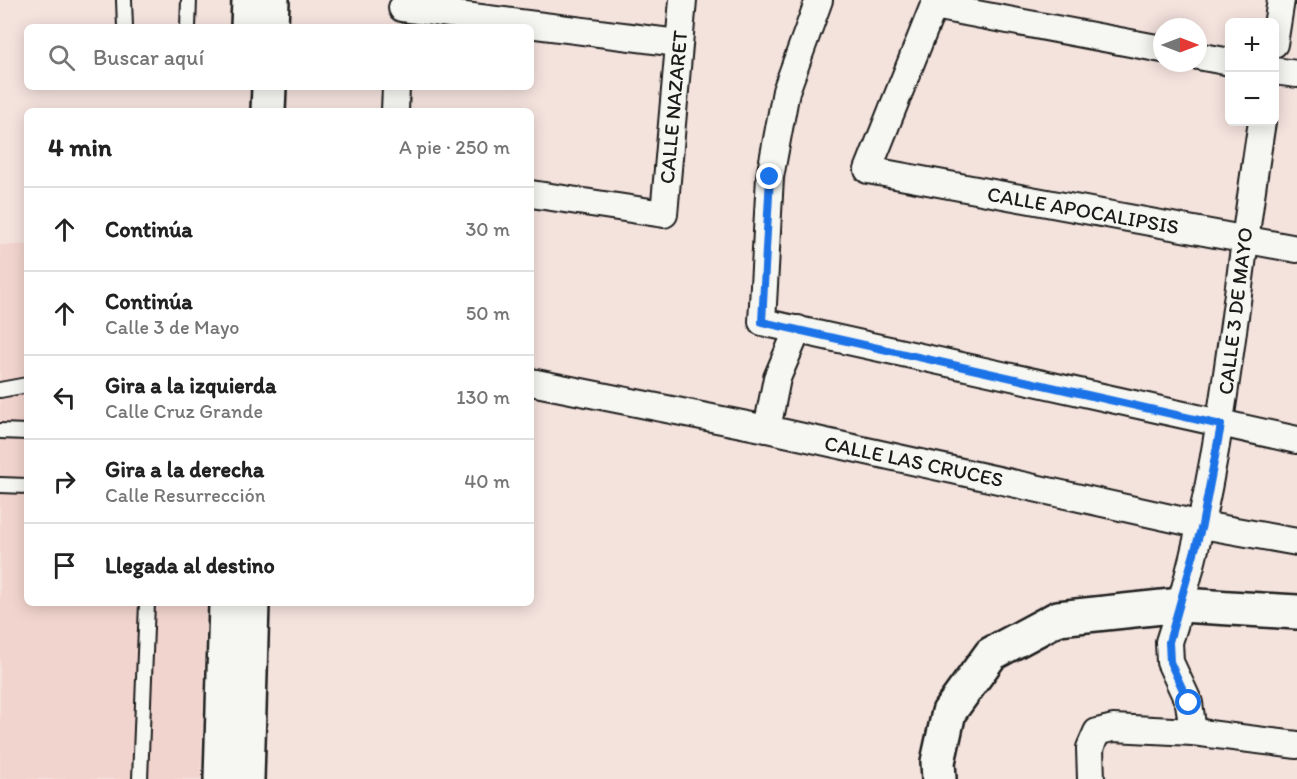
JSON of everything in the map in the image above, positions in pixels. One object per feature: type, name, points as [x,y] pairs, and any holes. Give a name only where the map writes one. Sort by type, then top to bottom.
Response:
[{"type":"main road","points":[[248,24],[249,0]]},
{"type":"main road","points":[[271,24],[272,0]]},
{"type":"main road","points":[[245,108],[246,90]]},
{"type":"main road","points":[[268,108],[269,90]]},
{"type":"main road","points":[[939,779],[938,762],[949,712],[991,654],[1058,618],[1181,605],[1297,612]]},
{"type":"main road","points":[[221,779],[226,606]]},
{"type":"main road","points":[[247,779],[252,606]]},
{"type":"street","name":"CALLE NAZARET","points":[[534,194],[664,214],[682,0]]},
{"type":"street","points":[[819,0],[786,91],[770,177],[762,322],[1297,440]]},
{"type":"street","points":[[1279,18],[1281,0]]},
{"type":"street","points":[[935,3],[1153,47]]},
{"type":"street","name":"CALLE APOCALIPSIS","points":[[935,3],[868,170],[1297,249]]},
{"type":"street","points":[[402,12],[509,24]]},
{"type":"street","points":[[534,27],[678,43]]},
{"type":"street","points":[[1207,58],[1225,61]]},
{"type":"street","points":[[1279,71],[1297,74]]},
{"type":"street","points":[[395,108],[396,90]]},
{"type":"street","name":"CALLE 3 DE MAYO","points":[[1193,732],[1189,703],[1170,662],[1169,642],[1202,525],[1221,425],[1243,240],[1261,126]]},
{"type":"street","points":[[767,429],[777,378],[798,329]]},
{"type":"street","name":"CALLE LAS CRUCES","points":[[534,383],[767,429],[1202,525],[1297,542]]},
{"type":"street","points":[[1091,779],[1090,748],[1097,732],[1113,728],[1193,732],[1297,745]]},
{"type":"lane","points":[[124,0],[125,24]]},
{"type":"lane","points":[[188,24],[189,0]]},
{"type":"lane","points":[[0,390],[24,386]]},
{"type":"lane","points":[[0,431],[24,432]]},
{"type":"lane","points":[[0,484],[24,486]]},
{"type":"lane","points":[[140,779],[147,606]]},
{"type":"shaded area","points":[[0,245],[24,245],[24,606],[206,606],[201,779],[0,779]]},
{"type":"route","points":[[770,177],[762,322],[1221,425],[1202,525],[1169,642],[1170,662],[1189,703]]}]
